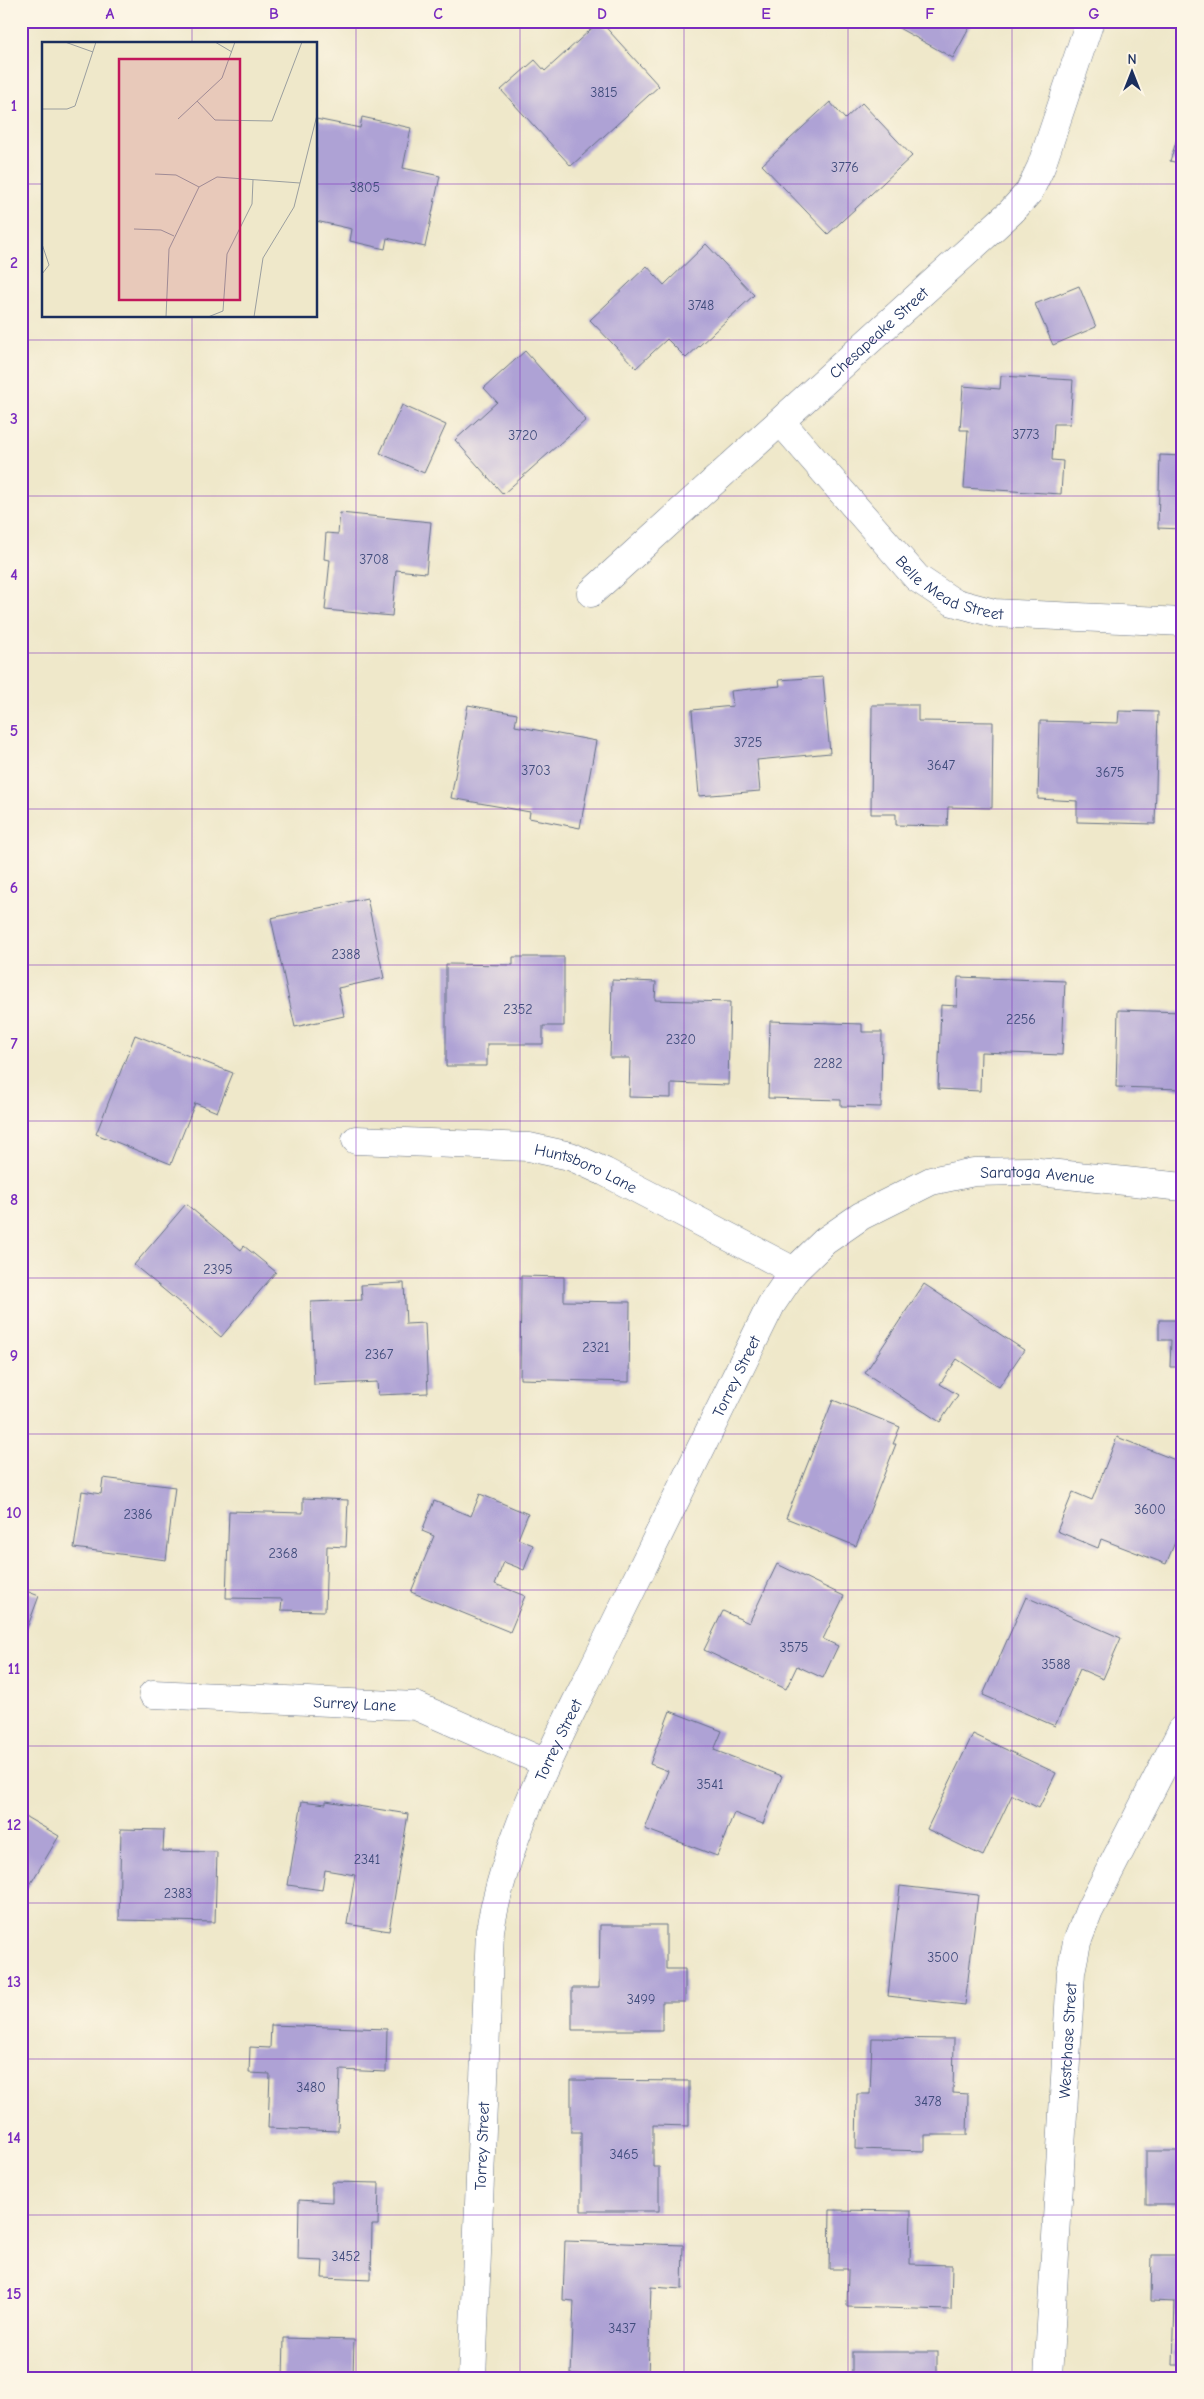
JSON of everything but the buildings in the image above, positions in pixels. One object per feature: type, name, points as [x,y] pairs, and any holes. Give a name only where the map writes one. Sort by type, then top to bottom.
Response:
[{"type":"street","name":"Chesapeake Street","points":[[591,593],[1011,212],[1029,192],[1041,167],[1090,21]]},
{"type":"street","name":"Belle Mead Street","points":[[781,422],[917,578],[953,602],[994,613],[1183,622]]},
{"type":"street","name":"Huntsboro Lane","points":[[356,1140],[529,1147],[570,1156],[605,1172],[794,1271]]},
{"type":"street","name":"Saratoga Avenue","points":[[896,1197],[931,1180],[974,1172],[1029,1171],[1183,1188]]},
{"type":"street","name":"Torrey Street","points":[[472,2378],[490,1930],[496,1893],[507,1856],[546,1764],[771,1305],[794,1271],[824,1241],[861,1216],[896,1197]]},
{"type":"street","name":"Surrey Lane","points":[[153,1694],[416,1706],[546,1764]]},
{"type":"street","name":"Westchase Street","points":[[1048,2378],[1072,1964],[1077,1942],[1088,1911],[1183,1728]]}]
